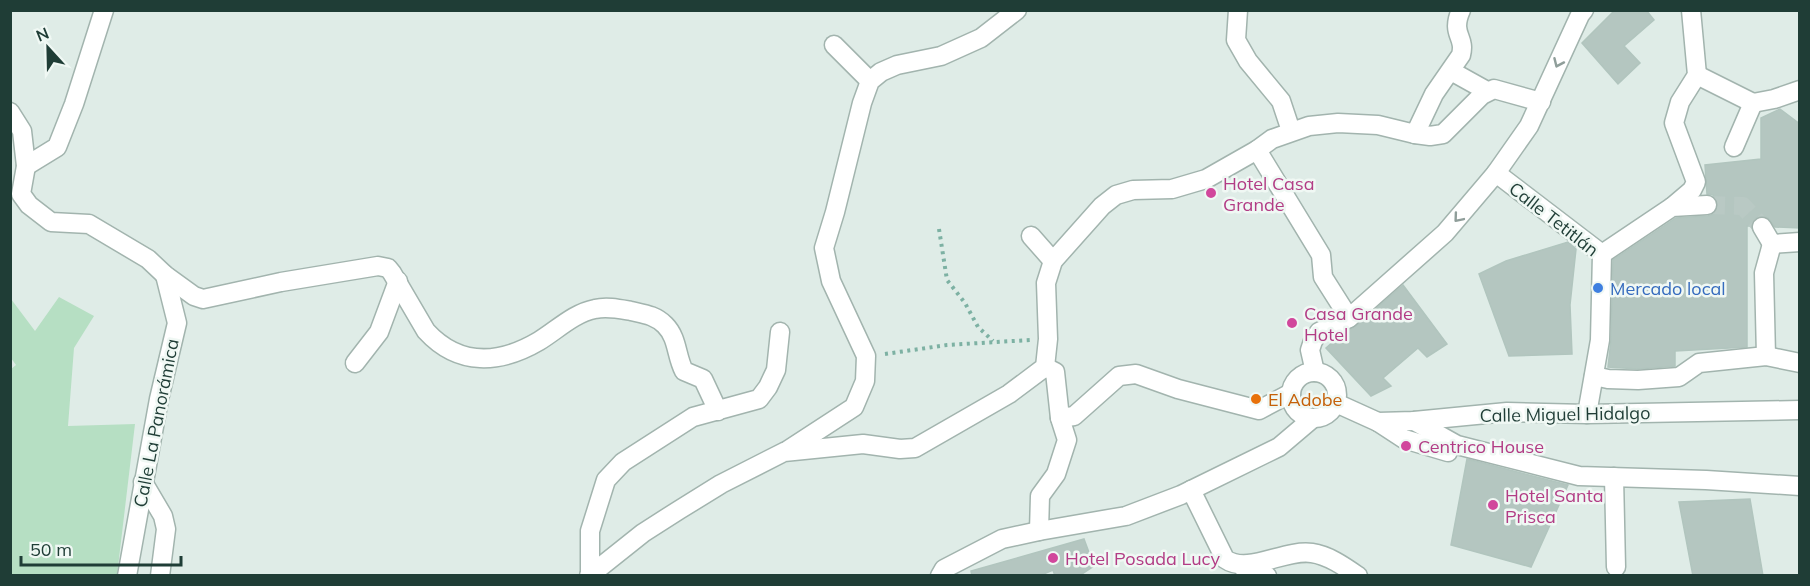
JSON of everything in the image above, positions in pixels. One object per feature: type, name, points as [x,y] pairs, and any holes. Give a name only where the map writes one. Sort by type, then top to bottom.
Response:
[{"type":"street","points":[[26,166],[57,147],[104,10]]},
{"type":"street","points":[[589,575],[643,533],[679,510],[721,484],[784,452],[854,407],[865,381],[866,356],[831,281],[824,249],[862,103],[870,81],[881,72],[897,65],[941,56],[981,38],[1017,10]]},
{"type":"street","points":[[1238,10],[1236,40],[1248,61],[1281,101],[1290,131]]},
{"type":"street","points":[[1415,134],[1434,94],[1451,71],[1462,48],[1456,25],[1461,10]]},
{"type":"street","points":[[1314,372],[1310,350],[1319,332],[1349,318],[1445,233],[1496,173],[1529,126],[1584,10]]},
{"type":"street","points":[[1602,254],[1672,207],[1692,190],[1696,182],[1674,123],[1680,102],[1697,75],[1691,10]]},
{"type":"street","points":[[834,45],[870,81]]},
{"type":"street","points":[[1451,71],[1487,92]]},
{"type":"street","points":[[1697,75],[1753,103],[1800,90]]},
{"type":"street","points":[[784,452],[863,444],[900,449],[915,448],[1009,393],[1045,368],[1048,339],[1046,283],[1053,261],[1102,206],[1116,195],[1133,190],[1172,189],[1206,179],[1272,139],[1309,126],[1338,123],[1378,124],[1430,136],[1443,134],[1487,92],[1494,89],[1541,102]]},
{"type":"street","points":[[1734,147],[1753,103]]},
{"type":"street","points":[[10,112],[22,131],[26,166],[21,194],[29,205],[51,222],[89,224],[148,260],[194,296],[203,299],[281,282],[378,266],[388,268],[433,339],[458,355],[478,358],[507,356],[538,342],[580,314],[595,309],[609,308],[654,316],[666,326],[676,342],[684,371],[703,379],[718,411]]},
{"type":"street","points":[[1257,150],[1321,255],[1323,278],[1349,318]]},
{"type":"street","name":"Calle Tetitlán","points":[[1496,173],[1602,254],[1600,340],[1587,414]]},
{"type":"street","points":[[1672,207],[1707,205]]},
{"type":"street","points":[[1762,227],[1772,244],[1764,273],[1766,356]]},
{"type":"street","points":[[1031,236],[1053,261]]},
{"type":"street","points":[[1772,244],[1800,242]]},
{"type":"street","name":"Calle La Panorámica","points":[[127,576],[159,399],[177,323],[165,275]]},
{"type":"street","points":[[355,363],[379,332],[398,281]]},
{"type":"street","points":[[589,575],[590,531],[606,480],[622,462],[693,417],[759,399],[776,370],[780,332]]},
{"type":"street","points":[[1594,376],[1638,380],[1679,377],[1699,363],[1766,356],[1800,363]]},
{"type":"street","points":[[1039,531],[1040,496],[1056,474],[1067,440],[1060,418],[1055,372],[1045,368]]},
{"type":"street","points":[[940,576],[944,569],[1002,540],[1039,531],[1126,516],[1191,490],[1279,447],[1312,419],[1322,417],[1331,411],[1336,403],[1337,392],[1333,382],[1325,375],[1314,372],[1299,378],[1291,393],[1259,410],[1178,389],[1136,374],[1119,376],[1074,416],[1060,418]]},
{"type":"street","points":[[1291,393],[1296,411],[1312,419]]},
{"type":"street","name":"Calle Miguel Hidalgo","points":[[1336,403],[1378,422],[1507,412],[1587,414],[1800,410]]},
{"type":"street","points":[[1414,421],[1457,445],[1579,476],[1800,486]]},
{"type":"street","points":[[1378,422],[1404,439],[1448,452]]},
{"type":"street","points":[[1614,477],[1616,567]]},
{"type":"street","points":[[143,482],[163,516],[165,529],[160,576]]},
{"type":"street","points":[[1191,490],[1225,559],[1246,570],[1267,576]]},
{"type":"street","points":[[1135,527],[1160,503]]},
{"type":"street","points":[[1246,570],[1287,554],[1312,553],[1344,566],[1359,576]]},
{"type":"path","points":[[939,229],[947,280],[965,303],[978,327],[993,341]]},
{"type":"path","points":[[866,356],[947,345],[1048,339]]},
{"type":"green space","points":[[59,297],[94,316],[74,348],[68,426],[135,424],[117,575],[11,575],[10,370],[16,365],[11,358],[11,299],[35,331]]},
{"type":"building","points":[[1615,10],[1646,10],[1654,20],[1624,46],[1640,63],[1618,84],[1582,43]]},
{"type":"building","points":[[1780,109],[1800,124],[1800,228],[1775,227],[1768,218],[1762,216],[1756,218],[1751,226],[1747,226],[1747,347],[1675,351],[1675,366],[1638,369],[1608,367],[1613,260],[1676,218],[1714,214],[1718,204],[1713,195],[1707,194],[1705,165],[1761,159],[1761,118]]},
{"type":"building","points":[[1568,242],[1576,249],[1570,305],[1572,354],[1509,356],[1479,274],[1506,261]]},
{"type":"building","points":[[1403,285],[1447,344],[1427,357],[1418,348],[1383,378],[1391,386],[1371,396],[1326,348],[1343,333],[1356,326]]},
{"type":"building","points":[[1467,459],[1568,485],[1531,567],[1451,545]]},
{"type":"building","points":[[1750,499],[1763,576],[1693,576],[1679,502]]},
{"type":"building","name":"Hotel Posada Lucy","points":[[1084,539],[1094,566],[1079,576],[1055,576],[1053,570],[1039,576],[972,576],[971,571]]},
{"type":"tunnel","points":[[1707,205],[1743,206],[1762,227]]},
{"type":"place","name":"Hotel Casa Grande","points":[[1211,193]]},
{"type":"place","name":"Mercado local","points":[[1598,288]]},
{"type":"place","name":"Casa Grande Hotel","points":[[1292,323]]},
{"type":"place","name":"El Adobe","points":[[1256,399]]},
{"type":"place","name":"Centrico House","points":[[1406,446]]},
{"type":"place","name":"Hotel Santa Prisca","points":[[1493,505]]},
{"type":"place","name":"Hotel Posada Lucy","points":[[1053,558]]}]
